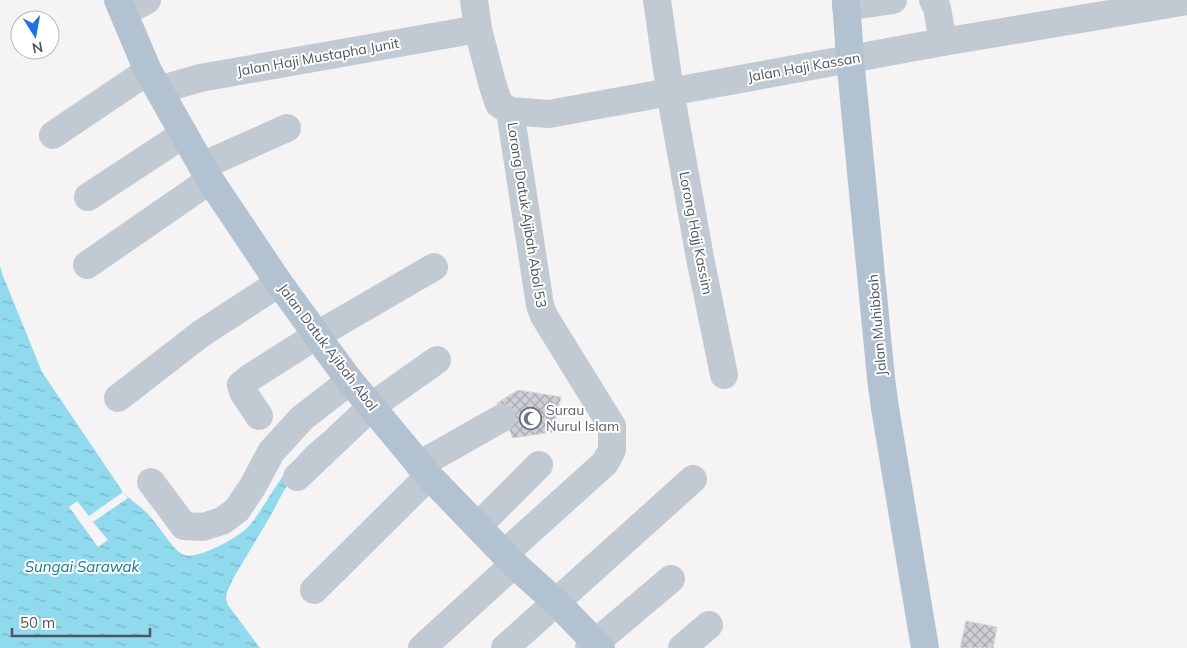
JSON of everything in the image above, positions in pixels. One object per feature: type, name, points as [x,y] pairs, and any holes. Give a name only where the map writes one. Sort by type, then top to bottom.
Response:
[{"type":"main road","name":"Jalan Muhibbah","points":[[846,4],[884,400],[924,648]]},
{"type":"main road","name":"Jalan Datuk Ajibah Abol","points":[[121,6],[154,80],[206,173],[279,283],[327,350],[350,381],[424,470],[510,559],[556,602],[595,646]]},
{"type":"street","points":[[121,6],[148,0]]},
{"type":"street","points":[[474,0],[478,29],[499,104],[510,111]]},
{"type":"street","name":"Lorong Hajj Kassim","points":[[657,0],[670,92],[700,258],[724,375]]},
{"type":"street","points":[[846,4],[893,0]]},
{"type":"street","points":[[933,0],[937,8],[943,42]]},
{"type":"street","name":"Jalan Haji Kassan","points":[[510,111],[549,114],[850,58],[1187,1]]},
{"type":"street","name":"Jalan Haji Mustapha Junit","points":[[53,135],[154,80],[200,78],[478,29]]},
{"type":"street","name":"Lorong Datuk Ajibah Abol 53","points":[[422,648],[604,463],[612,450],[612,426],[542,310],[510,111]]},
{"type":"street","points":[[87,265],[206,173],[287,128]]},
{"type":"street","points":[[88,197],[184,134]]},
{"type":"street","points":[[259,416],[243,392],[241,385],[317,335],[434,267]]},
{"type":"street","points":[[118,398],[202,334],[279,283]]},
{"type":"street","points":[[297,477],[372,406],[437,360]]},
{"type":"street","points":[[151,482],[184,526],[203,527],[222,521],[237,510],[253,486],[271,452],[302,418],[350,381]]},
{"type":"street","points":[[314,590],[424,470],[502,418]]},
{"type":"street","points":[[478,526],[539,465]]},
{"type":"street","points":[[505,648],[693,479]]},
{"type":"street","points":[[595,646],[671,579]]},
{"type":"street","points":[[682,648],[709,625]]},
{"type":"water","name":"Sungai Sarawak","points":[[0,266],[42,372],[123,492],[146,512],[172,545],[184,555],[190,556],[208,551],[227,542],[248,527],[294,461],[310,444],[330,429],[289,482],[227,592],[226,599],[228,605],[260,648],[0,648]]},
{"type":"pier","points":[[123,492],[128,498],[93,522],[108,540],[98,547],[69,507],[77,501],[89,516]]},
{"type":"building","name":"Surau Nurul Islam","points":[[518,390],[561,397],[553,432],[513,438],[497,403]]},
{"type":"building","points":[[966,621],[997,627],[993,648],[960,648]]},
{"type":"place","name":"Surau Nurul Islam","points":[[530,418]]}]
